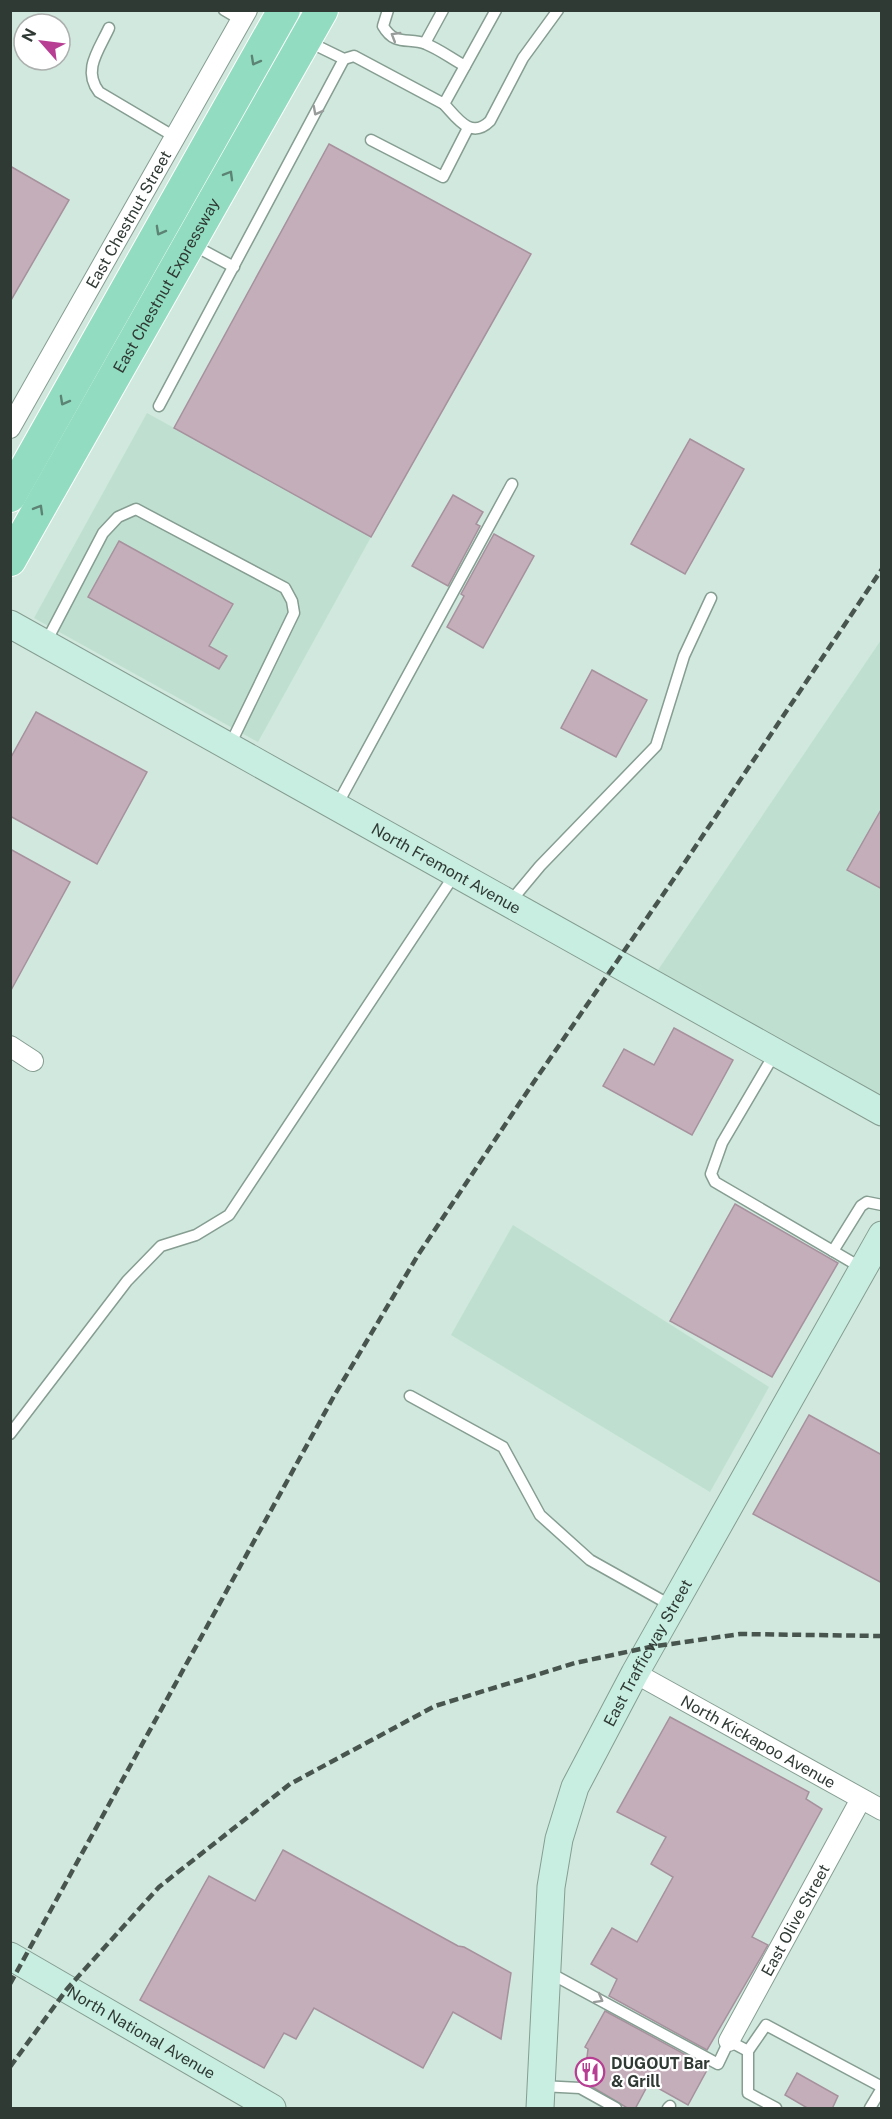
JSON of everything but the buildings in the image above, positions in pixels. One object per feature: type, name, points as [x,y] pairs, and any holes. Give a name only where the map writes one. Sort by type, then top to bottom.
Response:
[{"type":"main road","name":"East Chestnut Expressway","points":[[10,496],[284,10]]},
{"type":"main road","name":"East Chestnut Expressway","points":[[10,560],[322,10]]},
{"type":"main road","name":"North Fremont Avenue","points":[[10,624],[882,1112]]},
{"type":"main road","name":"East Trafficway Street","points":[[540,2097],[551,1887],[564,1821],[583,1770],[672,1606],[882,1235]]},
{"type":"main road","name":"North National Avenue","points":[[10,1956],[272,2109]]},
{"type":"street","name":"East Chestnut Street","points":[[10,428],[244,15]]},
{"type":"street","points":[[10,1047],[33,1061]]},
{"type":"street","name":"North Kickapoo Avenue","points":[[635,1673],[882,1810]]},
{"type":"street","name":"East Olive Street","points":[[729,2041],[861,1798]]},
{"type":"lane","points":[[224,10],[244,15]]},
{"type":"lane","points":[[388,10],[383,26],[396,39],[425,43],[465,66]]},
{"type":"lane","points":[[425,43],[443,10]]},
{"type":"lane","points":[[444,104],[496,10]]},
{"type":"lane","points":[[305,40],[344,59],[354,56],[444,104],[468,128],[477,130],[490,121],[523,58],[558,10]]},
{"type":"lane","points":[[109,28],[93,62],[91,72],[93,84],[99,92],[175,137]]},
{"type":"lane","points":[[159,406],[344,59]]},
{"type":"lane","points":[[371,140],[443,177],[468,128]]},
{"type":"lane","points":[[190,243],[234,267]]},
{"type":"lane","points":[[335,807],[512,484]]},
{"type":"lane","points":[[45,644],[103,533],[118,517],[136,509],[285,588],[292,601],[294,613],[228,748]]},
{"type":"lane","points":[[508,904],[540,866],[656,746],[684,656],[711,598]]},
{"type":"lane","points":[[10,1434],[127,1281],[161,1246],[196,1235],[229,1215],[455,874]]},
{"type":"lane","points":[[775,1053],[722,1143],[711,1174],[715,1182],[863,1268]]},
{"type":"lane","points":[[833,1251],[861,1206],[867,1202],[882,1205]]},
{"type":"lane","points":[[410,1396],[504,1447],[540,1515],[590,1560],[672,1606]]},
{"type":"lane","points":[[548,1972],[718,2064],[729,2041],[748,2051]]},
{"type":"lane","points":[[776,2109],[748,2093],[748,2051],[766,2025],[882,2088],[870,2109]]},
{"type":"lane","points":[[540,2097],[580,2088],[616,2109]]},
{"type":"shaded area","points":[[147,413],[371,537],[258,742],[34,618]]},
{"type":"shaded area","points":[[881,640],[881,1097],[658,970]]},
{"type":"shaded area","points":[[513,1225],[769,1387],[710,1492],[451,1335]]},
{"type":"railway","points":[[10,1984],[334,1396],[418,1255],[882,569]]},
{"type":"railway","points":[[10,2067],[67,1989],[159,1887],[290,1784],[435,1706],[575,1663],[650,1647],[740,1634],[882,1636]]},
{"type":"place","name":"DUGOUT Bar & Grill","points":[[590,2072]]}]
